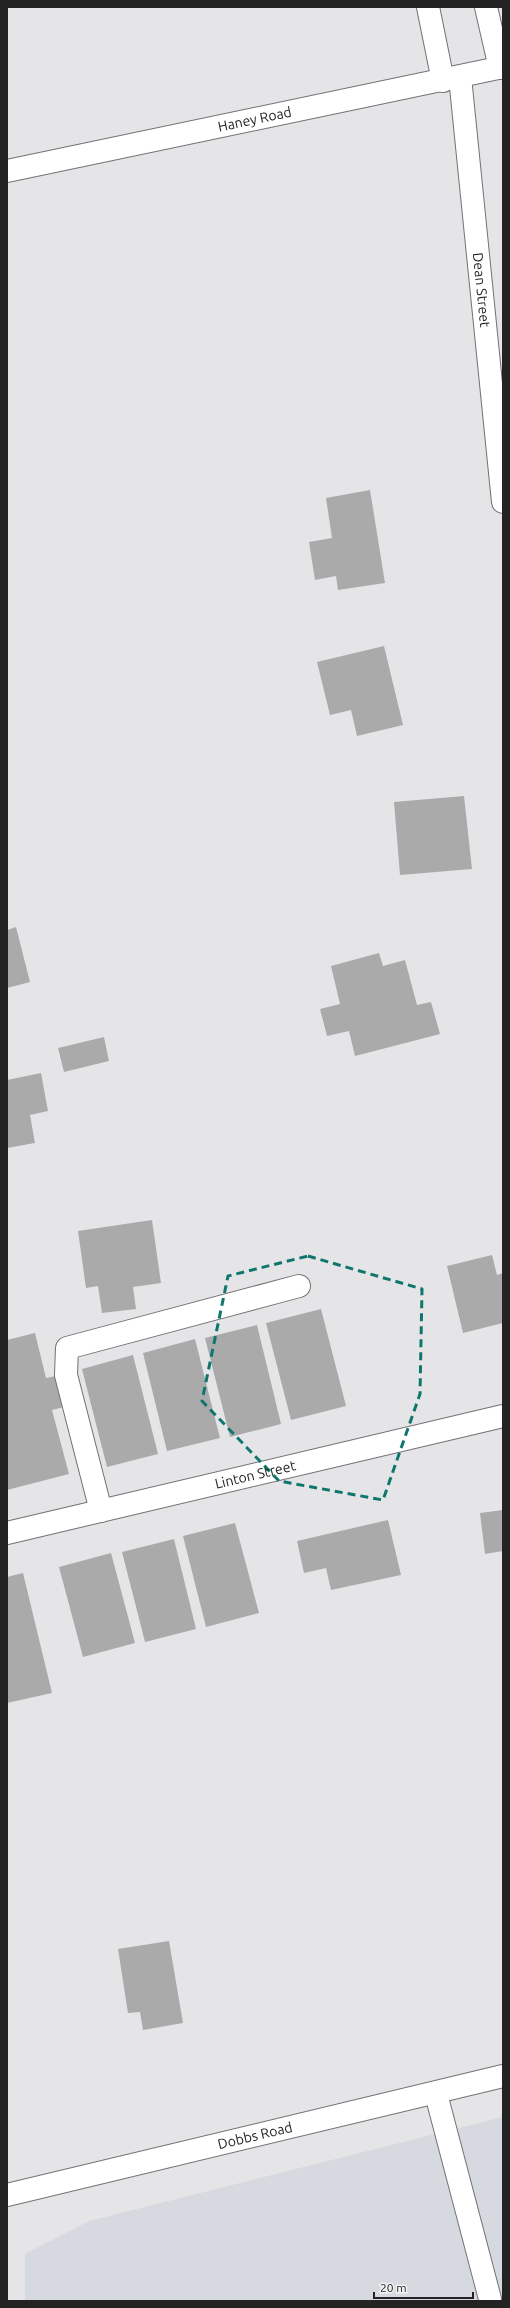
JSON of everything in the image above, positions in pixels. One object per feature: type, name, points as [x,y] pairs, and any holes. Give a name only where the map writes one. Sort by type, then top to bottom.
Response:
[{"type":"street","name":"Dean Street","points":[[428,7],[451,79],[503,502]]},
{"type":"street","points":[[486,7],[502,68]]},
{"type":"street","name":"Haney Road","points":[[7,171],[502,68]]},
{"type":"street","points":[[101,1511],[66,1375],[67,1348],[299,1286]]},
{"type":"street","name":"Linton Street","points":[[7,1533],[503,1416]]},
{"type":"street","name":"Dobbs Road","points":[[7,2195],[436,2094],[503,2076]]},
{"type":"street","points":[[436,2094],[490,2299]]},
{"type":"highlighted area","points":[[308,1256],[422,1289],[420,1394],[383,1500],[279,1481],[202,1401],[228,1276]]},
{"type":"shaded area","points":[[503,2117],[503,2301],[25,2301],[25,2254],[89,2221]]},
{"type":"building","points":[[370,490],[385,583],[338,590],[336,576],[315,580],[309,542],[332,538],[326,498]]},
{"type":"building","points":[[384,646],[403,725],[357,736],[351,710],[330,715],[317,662]]},
{"type":"building","points":[[464,796],[472,869],[400,875],[394,802]]},
{"type":"building","points":[[16,927],[30,982],[7,988],[7,930]]},
{"type":"building","points":[[379,953],[383,966],[405,960],[417,1005],[431,1002],[440,1034],[355,1056],[349,1031],[327,1036],[320,1009],[340,1004],[331,966]]},
{"type":"building","points":[[104,1037],[109,1061],[64,1072],[58,1048]]},
{"type":"building","points":[[41,1073],[48,1111],[30,1115],[35,1143],[7,1148],[7,1080]]},
{"type":"building","points":[[152,1220],[161,1283],[133,1287],[136,1309],[102,1313],[98,1286],[86,1288],[78,1231]]},
{"type":"building","points":[[492,1255],[497,1275],[503,1273],[503,1323],[463,1333],[447,1266]]},
{"type":"building","points":[[321,1309],[346,1406],[291,1420],[266,1323]]},
{"type":"building","points":[[257,1325],[281,1424],[230,1437],[205,1338]]},
{"type":"building","points":[[35,1333],[46,1378],[56,1376],[64,1407],[52,1410],[69,1474],[7,1490],[7,1340]]},
{"type":"building","points":[[195,1339],[220,1438],[167,1451],[143,1353]]},
{"type":"building","points":[[133,1355],[158,1454],[107,1467],[82,1369]]},
{"type":"building","points":[[503,1510],[503,1551],[485,1554],[480,1513]]},
{"type":"building","points":[[388,1520],[401,1575],[331,1590],[326,1568],[304,1573],[297,1541]]},
{"type":"building","points":[[235,1523],[259,1613],[206,1627],[183,1536]]},
{"type":"building","points":[[174,1539],[196,1629],[145,1642],[122,1552]]},
{"type":"building","points":[[111,1553],[135,1643],[83,1657],[59,1567]]},
{"type":"building","points":[[23,1573],[52,1693],[7,1703],[7,1577]]},
{"type":"building","points":[[169,1941],[183,2023],[143,2030],[140,2012],[128,2013],[118,1949]]}]
